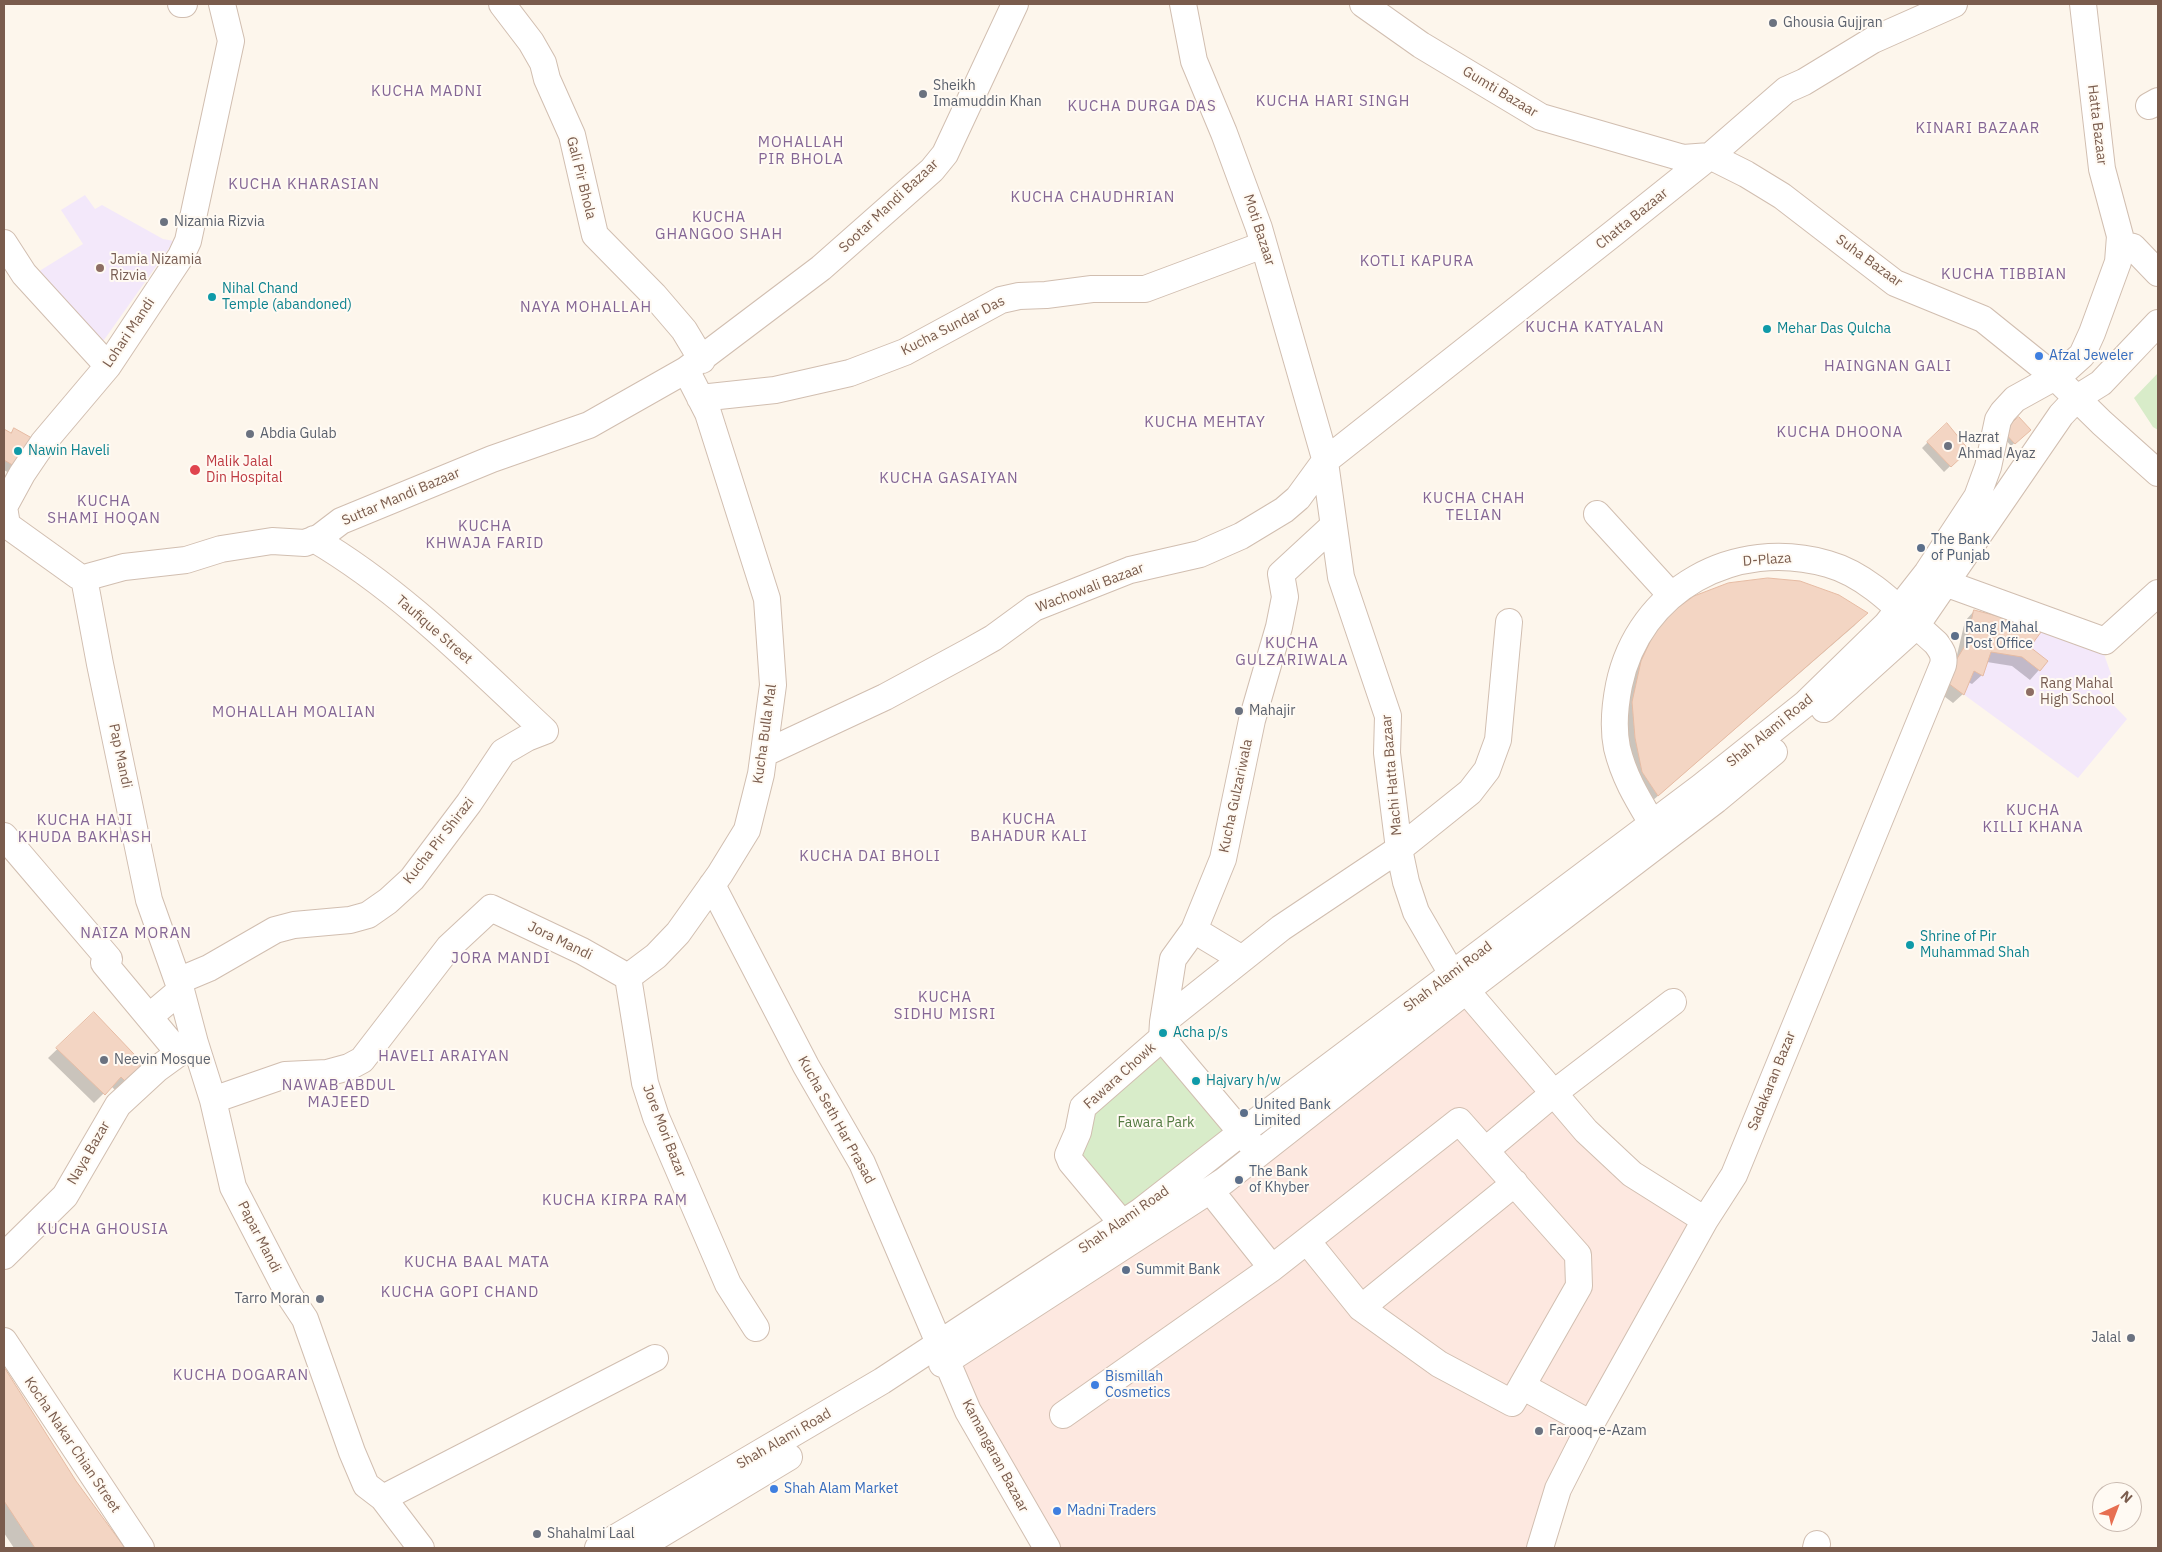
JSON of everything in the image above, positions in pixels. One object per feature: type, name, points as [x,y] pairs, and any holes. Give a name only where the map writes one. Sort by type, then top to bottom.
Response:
[{"type":"street","name":"Lohari Mandi","points":[[5,526],[4,507],[22,474],[43,443],[108,366],[182,256],[188,241],[231,41],[222,4]]},
{"type":"street","name":"Gali Pir Bhola","points":[[502,4],[531,42],[543,63],[547,79],[572,135],[595,234],[654,295],[684,330],[694,365],[700,398]]},
{"type":"street","name":"Sootar Mandi Bazaar","points":[[694,365],[822,268],[932,170],[944,154],[1015,4]]},
{"type":"street","name":"Moti Bazaar","points":[[1183,4],[1194,61],[1249,197],[1301,368],[1325,461]]},
{"type":"street","name":"Gumti Bazaar","points":[[1363,4],[1421,45],[1541,117],[1683,158],[1710,156]]},
{"type":"street","name":"Chatta Bazaar","points":[[1325,461],[1710,156],[1786,90],[1804,82],[1873,40],[1954,4]]},
{"type":"street","name":"Hatta Bazaar","points":[[2083,4],[2102,169],[2119,228],[2120,244]]},
{"type":"street","name":"Suha Bazaar","points":[[1710,156],[1746,174],[1782,196],[1895,283],[1983,319],[2055,377],[2158,473]]},
{"type":"street","points":[[4,243],[24,274],[108,366]]},
{"type":"street","points":[[2120,244],[2133,247],[2158,273]]},
{"type":"street","name":"Shah Alami Road","points":[[1936,578],[1977,497],[1988,467],[1998,420],[2015,399],[2055,377],[2075,362],[2086,348],[2118,262],[2120,244]]},
{"type":"street","name":"Kucha Sundar Das","points":[[700,398],[775,390],[850,373],[905,352],[1001,300],[1019,296],[1092,290],[1145,289],[1263,245]]},
{"type":"street","name":"Shah Alami Road","points":[[1128,1231],[1141,1211],[1242,1132],[1460,982],[1716,800],[1838,698],[1908,618],[1936,578],[2061,415],[2077,398],[2101,383],[2158,323]]},
{"type":"street","name":"Suttar Mandi Bazaar","points":[[84,578],[124,568],[186,560],[221,549],[272,541],[305,543],[341,521],[492,459],[589,424],[694,365]]},
{"type":"street","name":"Kucha Bulla Mal","points":[[628,977],[656,956],[678,933],[712,885],[747,830],[765,753],[773,685],[766,599],[708,413],[700,398]]},
{"type":"street","name":"Machi Hatta Bazaar","points":[[1325,461],[1341,576],[1388,716],[1387,754],[1399,849],[1406,882],[1416,912],[1460,982],[1586,1131],[1632,1174],[1705,1220]]},
{"type":"street","name":"Wachowali Bazaar","points":[[765,753],[893,692],[993,638],[1034,608],[1130,570],[1200,554],[1241,536],[1284,510],[1298,498],[1325,461]]},
{"type":"street","points":[[1597,514],[1670,595]]},
{"type":"street","points":[[5,526],[78,576],[84,578]]},
{"type":"street","name":"Kucha Gulzariwala","points":[[1162,1030],[1172,960],[1194,930],[1223,859],[1252,720],[1279,628],[1285,597],[1281,574],[1333,526]]},
{"type":"street","name":"Taufique Street","points":[[314,539],[356,564],[427,621],[545,731]]},
{"type":"street","name":"D-Plaza","points":[[1652,823],[1630,788],[1617,747],[1615,705],[1624,664],[1628,656],[1643,627],[1670,595],[1706,572],[1745,559],[1788,556],[1829,564],[1867,582],[1908,618]]},
{"type":"street","name":"Pap Mandi","points":[[84,578],[149,900],[180,986],[187,1048]]},
{"type":"street","points":[[1936,578],[2105,641],[2158,593]]},
{"type":"street","name":"Shah Alami Road","points":[[638,1548],[665,1541],[943,1352],[1128,1231],[1210,1190],[1259,1154],[1460,982],[1652,823],[1701,787],[1805,704],[1864,648],[1908,618]]},
{"type":"street","name":"Sadakaran Bazar","points":[[1540,1548],[1558,1489],[1591,1424],[1705,1220],[1734,1175],[1943,665],[1944,658],[1936,643],[1908,618]]},
{"type":"street","points":[[1162,1030],[1242,959],[1281,928],[1399,849],[1470,792],[1487,770],[1498,740],[1509,622]]},
{"type":"street","name":"Kucha Pir Shirazi","points":[[149,1017],[180,986],[275,930],[294,925],[350,920],[368,915],[388,901],[412,878],[469,803],[503,752],[527,738],[545,731]]},
{"type":"street","points":[[4,836],[109,959],[104,963],[149,1017],[187,1048]]},
{"type":"street","name":"Kucha Seth Har Prasad","points":[[712,885],[806,1066],[862,1163],[943,1352]]},
{"type":"street","name":"Jora Mandi","points":[[213,1100],[285,1075],[327,1073],[349,1067],[362,1060],[449,947],[491,908],[582,951],[628,977]]},
{"type":"street","points":[[1194,930],[1242,959]]},
{"type":"street","name":"Jore Mori Bazar","points":[[628,977],[645,1083],[656,1117],[728,1284],[756,1328]]},
{"type":"street","points":[[1486,1150],[1554,1093],[1673,1002]]},
{"type":"street","name":"Fawara Chowk","points":[[1128,1231],[1071,1162],[1068,1155],[1078,1132],[1083,1107],[1162,1030],[1259,1154]]},
{"type":"street","name":"Papar Mandi","points":[[187,1048],[213,1100],[233,1187],[289,1296],[305,1319],[352,1452],[366,1485],[382,1498],[421,1548]]},
{"type":"street","name":"Naya Bazar","points":[[4,1256],[64,1196],[118,1106],[157,1069],[187,1048]]},
{"type":"street","points":[[1063,1415],[1272,1268],[1459,1120],[1578,1255],[1580,1286],[1512,1403],[1439,1364],[1361,1308],[1307,1241]]},
{"type":"street","points":[[1361,1308],[1514,1183]]},
{"type":"street","points":[[1210,1190],[1272,1268]]},
{"type":"street","name":"Kocha Nakar Chian Street","points":[[4,1341],[141,1548]]},
{"type":"street","name":"Shah Alami Road","points":[[598,1548],[882,1381],[943,1352]]},
{"type":"street","name":"Kamangaran Bazaar","points":[[943,1352],[968,1411],[1047,1548]]},
{"type":"street","points":[[382,1498],[655,1358]]},
{"type":"street","points":[[1522,1386],[1591,1424]]},
{"type":"shaded area","name":"Jamia Nizamia Rizvia","points":[[85,195],[95,209],[102,205],[163,239],[174,241],[104,340],[87,343],[28,278],[83,244],[61,210]]},
{"type":"shaded area","name":"Rang Mahal High School","points":[[1974,610],[2100,643],[2111,674],[2098,689],[2127,719],[2078,778],[1944,680],[1966,644]]},
{"type":"shaded area","points":[[1471,988],[1554,1093],[1705,1220],[1540,1548],[1047,1548],[947,1361],[1210,1190]]},
{"type":"green space","points":[[2158,373],[2158,430],[2153,427],[2134,398]]},
{"type":"green space","name":"Fawara Park","points":[[1162,1038],[1242,1132],[1121,1223],[1075,1142],[1078,1132]]},
{"type":"building","points":[[2019,417],[2031,430],[2015,444],[2003,431]]},
{"type":"building","name":"Hazrat Ahmad Ayaz","points":[[1947,423],[1969,450],[1951,467],[1927,442]]},
{"type":"building","name":"Nawin Haveli","points":[[14,428],[39,442],[21,470],[4,460],[4,429],[11,433]]},
{"type":"building","points":[[1768,578],[1800,581],[1839,595],[1868,613],[1658,796],[1642,772],[1635,738],[1632,702],[1641,661],[1656,629],[1676,609],[1694,596],[1728,583]]},
{"type":"building","points":[[1974,610],[2044,628],[2030,647],[2048,661],[2040,671],[2022,657],[1991,652],[1983,676],[1974,671],[1964,695],[1944,680],[1966,644]]},
{"type":"building","name":"Neevin Mosque","points":[[94,1012],[151,1072],[133,1089],[121,1077],[105,1095],[56,1048]]},
{"type":"building","points":[[4,1367],[76,1481],[125,1548],[35,1548],[4,1501]]},
{"type":"place","name":"Ghousia Gujjran","points":[[1773,23]]},
{"type":"place","name":"Sheikh Imamuddin Khan","points":[[923,94]]},
{"type":"place","name":"Nizamia Rizvia","points":[[164,222]]},
{"type":"place","name":"Jamia Nizamia Rizvia","points":[[100,268]]},
{"type":"place","name":"Nihal Chand Temple (abandoned)","points":[[212,297]]},
{"type":"place","name":"Mehar Das Qulcha","points":[[1767,329]]},
{"type":"place","name":"Afzal Jeweler","points":[[2039,356]]},
{"type":"place","name":"Abdia Gulab","points":[[250,434]]},
{"type":"place","name":"Hazrat Ahmad Ayaz","points":[[1948,446]]},
{"type":"place","name":"Nawin Haveli","points":[[18,451]]},
{"type":"place","name":"Malik Jalal Din Hospital","points":[[195,470]]},
{"type":"place","name":"The Bank of Punjab","points":[[1921,548]]},
{"type":"place","name":"Rang Mahal Post Office","points":[[1955,636]]},
{"type":"place","name":"Rang Mahal High School","points":[[2030,692]]},
{"type":"place","name":"Mahajir","points":[[1239,711]]},
{"type":"place","name":"Shrine of Pir Muhammad Shah","points":[[1910,945]]},
{"type":"place","name":"Acha p/s","points":[[1163,1033]]},
{"type":"place","name":"Neevin Mosque","points":[[104,1060]]},
{"type":"place","name":"Hajvary h/w","points":[[1196,1081]]},
{"type":"place","name":"United Bank Limited","points":[[1244,1113]]},
{"type":"place","name":"The Bank of Khyber","points":[[1239,1180]]},
{"type":"place","name":"Summit Bank","points":[[1126,1270]]},
{"type":"place","name":"Tarro Moran","points":[[320,1299]]},
{"type":"place","name":"Jalal","points":[[2131,1338]]},
{"type":"place","name":"Bismillah Cosmetics","points":[[1095,1385]]},
{"type":"place","name":"Farooq-e-Azam","points":[[1539,1431]]},
{"type":"place","name":"Shah Alam Market","points":[[774,1489]]},
{"type":"place","name":"Madni Traders","points":[[1057,1511]]},
{"type":"place","name":"Shahalmi Laal","points":[[537,1534]]},
{"type":"district","name":"KUCHA MADNI","points":[[427,92]]},
{"type":"district","name":"KUCHA HARI SINGH","points":[[1333,102]]},
{"type":"district","name":"KUCHA DURGA DAS","points":[[1142,107]]},
{"type":"district","name":"KINARI BAZAAR","points":[[1978,129]]},
{"type":"district","name":"MOHALLAH PIR BHOLA","points":[[801,152]]},
{"type":"district","name":"KUCHA KHARASIAN","points":[[304,185]]},
{"type":"district","name":"KUCHA CHAUDHRIAN","points":[[1093,198]]},
{"type":"district","name":"KUCHA GHANGOO SHAH","points":[[719,226]]},
{"type":"district","name":"KOTLI KAPURA","points":[[1417,262]]},
{"type":"district","name":"KUCHA TIBBIAN","points":[[2004,275]]},
{"type":"district","name":"NAYA MOHALLAH","points":[[586,308]]},
{"type":"district","name":"KUCHA KATYALAN","points":[[1595,328]]},
{"type":"district","name":"HAINGNAN GALI","points":[[1888,367]]},
{"type":"district","name":"KUCHA MEHTAY","points":[[1205,423]]},
{"type":"district","name":"KUCHA DHOONA","points":[[1840,433]]},
{"type":"district","name":"KUCHA GASAIYAN","points":[[949,479]]},
{"type":"district","name":"KUCHA CHAH TELIAN","points":[[1474,508]]},
{"type":"district","name":"KUCHA SHAMI HOQAN","points":[[104,510]]},
{"type":"district","name":"KUCHA KHWAJA FARID","points":[[485,536]]},
{"type":"district","name":"KUCHA GULZARIWALA","points":[[1292,652]]},
{"type":"district","name":"MOHALLAH MOALIAN","points":[[294,713]]},
{"type":"district","name":"KUCHA KILLI KHANA","points":[[2033,820]]},
{"type":"district","name":"KUCHA BAHADUR KALI","points":[[1029,828]]},
{"type":"district","name":"KUCHA HAJI KHUDA BAKHASH","points":[[85,830]]},
{"type":"district","name":"KUCHA DAI BHOLI","points":[[870,857]]},
{"type":"district","name":"NAIZA MORAN","points":[[136,934]]},
{"type":"district","name":"JORA MANDI","points":[[501,959]]},
{"type":"district","name":"KUCHA SIDHU MISRI","points":[[945,1006]]},
{"type":"district","name":"HAVELI ARAIYAN","points":[[444,1057]]},
{"type":"district","name":"NAWAB ABDUL MAJEED","points":[[339,1094]]},
{"type":"district","name":"KUCHA KIRPA RAM","points":[[615,1201]]},
{"type":"district","name":"KUCHA GHOUSIA","points":[[103,1230]]},
{"type":"district","name":"KUCHA BAAL MATA","points":[[477,1263]]},
{"type":"district","name":"KUCHA GOPI CHAND","points":[[460,1293]]},
{"type":"district","name":"KUCHA DOGARAN","points":[[241,1376]]}]
